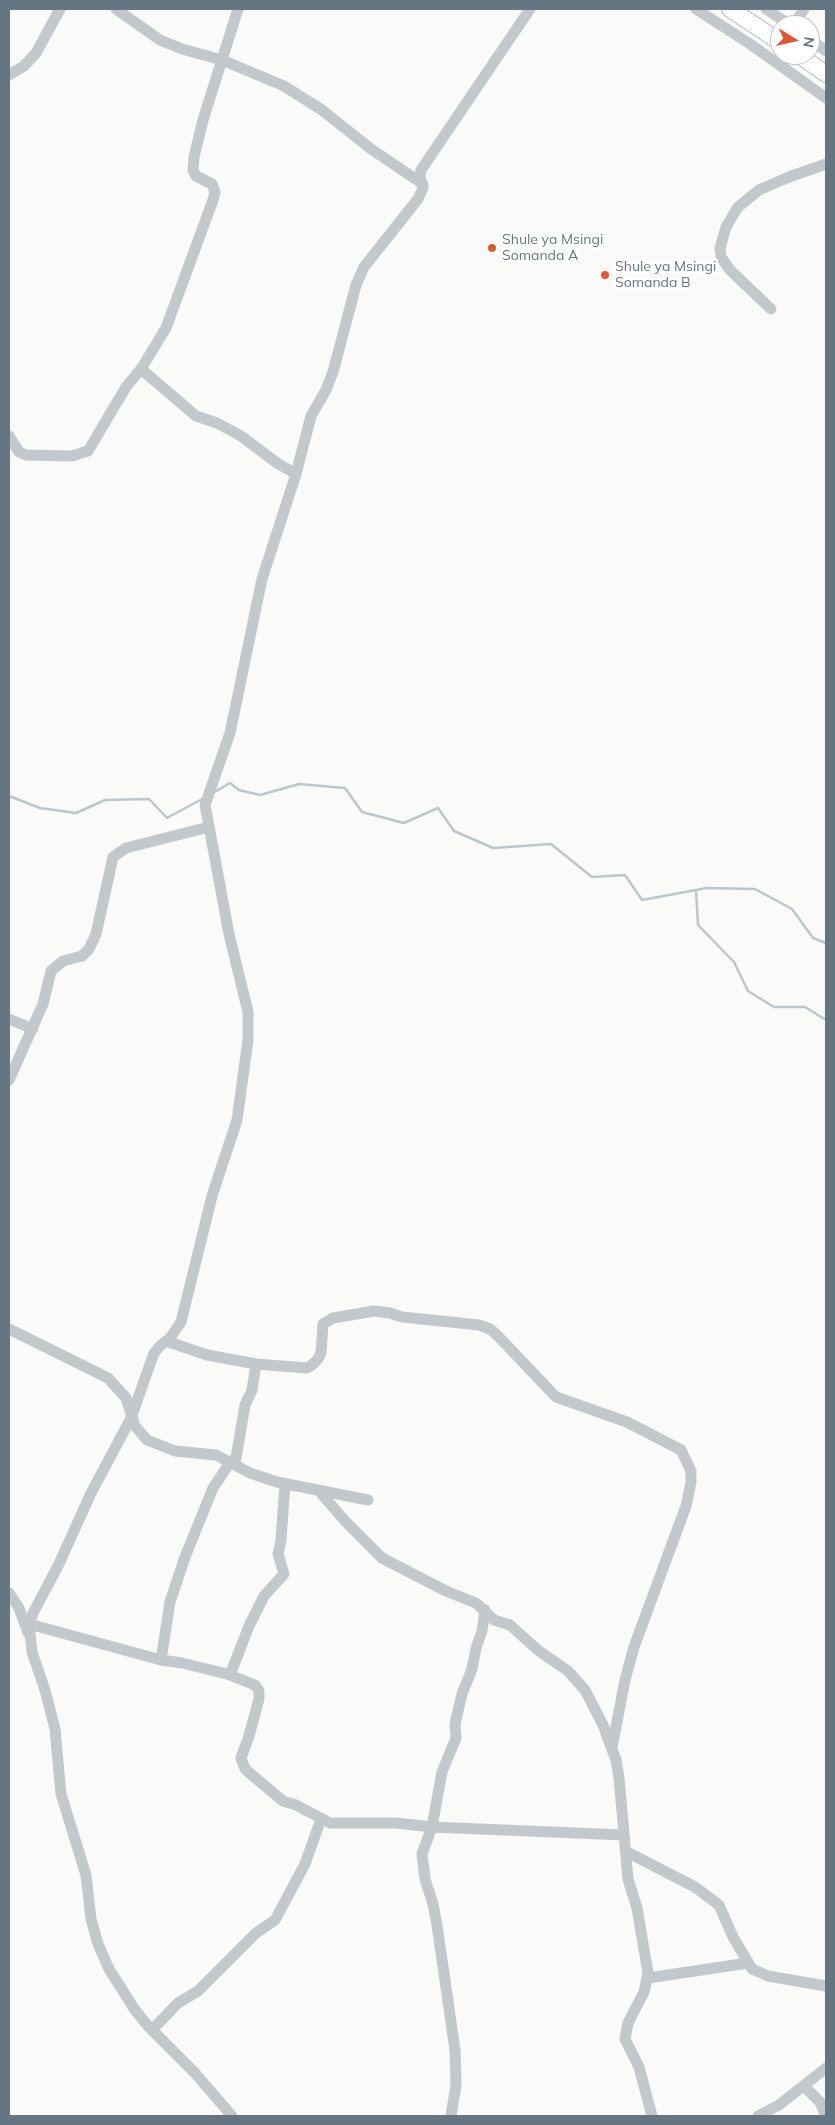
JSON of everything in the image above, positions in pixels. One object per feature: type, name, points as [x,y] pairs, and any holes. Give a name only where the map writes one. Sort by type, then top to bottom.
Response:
[{"type":"highway","points":[[730,9],[770,35]]},
{"type":"highway","points":[[813,65],[826,74]]},
{"type":"street","points":[[9,75],[24,66],[36,53],[60,9]]},
{"type":"street","points":[[116,9],[160,40],[182,50],[222,60],[284,86],[322,110],[371,149],[423,184]]},
{"type":"street","points":[[9,436],[19,452],[26,455],[72,456],[88,451],[126,387],[141,369],[166,328],[215,192],[212,184],[196,176],[193,170],[203,120],[238,9]]},
{"type":"street","points":[[29,1637],[29,1624],[33,1613],[58,1566],[91,1493],[131,1418],[154,1353],[178,1329],[184,1314],[212,1196],[237,1120],[248,1040],[245,996],[229,934],[205,805],[206,797],[230,733],[262,579],[296,474],[312,416],[333,372],[356,285],[361,273],[418,199],[422,192],[423,184],[420,176],[421,170],[530,9]]},
{"type":"street","points":[[696,9],[750,44],[826,98]]},
{"type":"street","points":[[771,309],[730,270],[721,257],[720,248],[726,227],[738,207],[759,190],[826,164]]},
{"type":"street","points":[[141,369],[196,416],[217,423],[241,436],[277,463],[296,474]]},
{"type":"street","points":[[10,1075],[43,1004],[51,971],[63,961],[82,956],[89,949],[96,934],[113,857],[126,848],[209,827]]},
{"type":"street","points":[[9,1019],[33,1029]]},
{"type":"street","points":[[166,1341],[206,1355],[256,1364],[307,1368],[312,1365],[321,1353],[324,1324],[333,1318],[374,1311],[402,1317],[479,1325],[490,1329],[496,1334],[556,1398],[626,1422],[680,1450],[691,1471],[691,1482],[686,1506],[634,1647],[625,1680],[612,1748]]},
{"type":"street","points":[[9,1330],[108,1378],[126,1398],[131,1418],[141,1435],[158,1445],[185,1452],[216,1455],[250,1473],[285,1484],[368,1500]]},
{"type":"street","points":[[161,1660],[170,1602],[185,1557],[213,1488],[233,1463],[245,1405],[252,1390],[256,1364]]},
{"type":"street","points":[[230,1675],[248,1626],[264,1596],[284,1574],[278,1554],[281,1540],[285,1484]]},
{"type":"street","points":[[319,1491],[346,1522],[382,1558],[446,1591],[476,1603],[494,1620],[510,1625],[577,1680],[585,1690],[603,1725],[612,1748],[620,1778],[628,1879],[638,1908],[648,1978],[644,1992],[628,2023],[625,2039],[639,2067],[652,2116]]},
{"type":"street","points":[[9,1592],[19,1608],[52,1715],[61,1794],[86,1875],[94,1930],[118,1984],[135,2010],[195,2073],[232,2116]]},
{"type":"street","points":[[451,2116],[456,2085],[455,2050],[437,1924],[422,1864],[425,1843],[432,1827],[442,1772],[456,1738],[455,1724],[462,1694],[472,1669],[482,1631],[485,1610]]},
{"type":"street","points":[[29,1624],[161,1660],[182,1663],[230,1675],[256,1685],[259,1691],[254,1720],[241,1758],[246,1770],[284,1801],[296,1805],[330,1823],[396,1823],[432,1827],[624,1836]]},
{"type":"street","points":[[152,2030],[178,2004],[198,1992],[256,1933],[275,1920],[305,1864],[321,1819]]},
{"type":"street","points":[[627,1852],[695,1887],[719,1905],[733,1937],[752,1969],[768,1976],[826,1986]]},
{"type":"street","points":[[648,1978],[748,1963]]},
{"type":"street","points":[[758,2116],[779,2105],[826,2068]]},
{"type":"street","points":[[804,2086],[820,2102],[826,2116]]},
{"type":"waterway","points":[[213,793],[230,783],[239,790],[260,795],[299,784],[345,788],[362,812],[404,823],[438,808],[454,831],[493,848],[551,844],[592,877],[625,875],[642,900],[696,890],[698,925],[734,962],[748,991],[774,1007],[805,1007],[826,1020]]},
{"type":"waterway","points":[[9,796],[40,808],[76,813],[105,800],[149,799],[167,818],[204,798]]},
{"type":"waterway","points":[[696,890],[706,888],[755,889],[792,909],[813,938],[826,943]]},
{"type":"place","name":"Shule ya Msingi Somanda A","points":[[492,248]]},
{"type":"place","name":"Shule ya Msingi Somanda B","points":[[605,275]]}]
